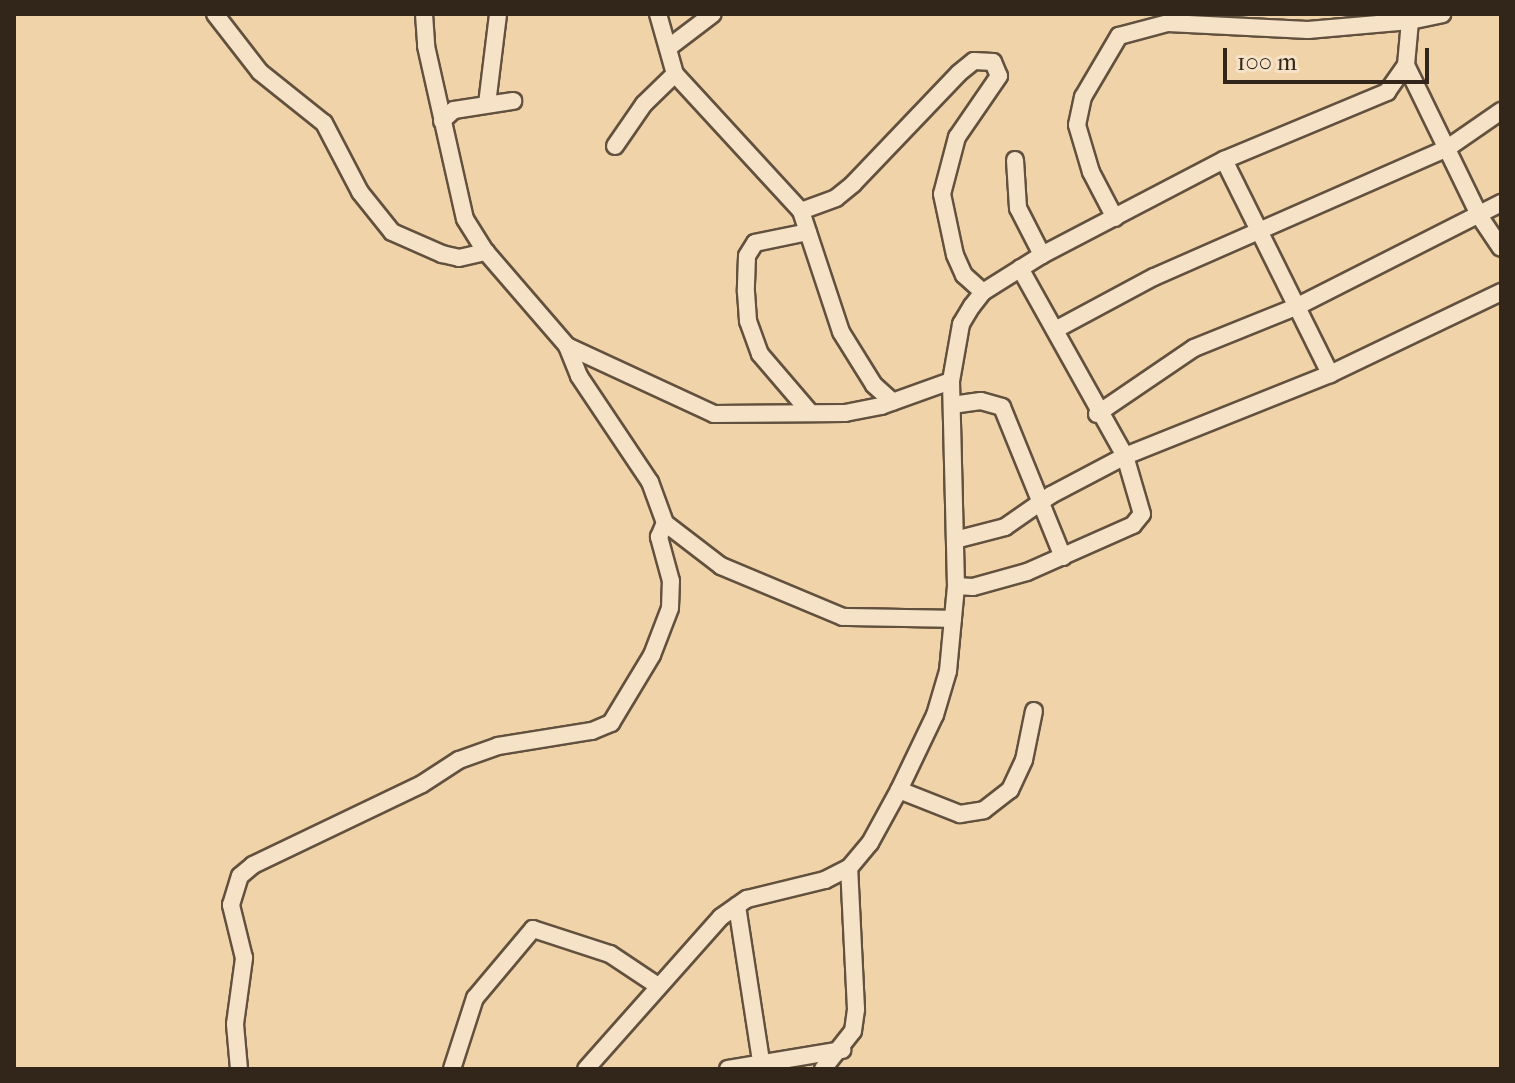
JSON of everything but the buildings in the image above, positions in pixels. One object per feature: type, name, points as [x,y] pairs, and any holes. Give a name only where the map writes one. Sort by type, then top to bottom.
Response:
[{"type":"street","points":[[215,14],[260,72],[324,123],[360,192],[392,232],[442,254],[459,258],[486,252]]},
{"type":"street","points":[[424,14],[442,121],[465,219],[486,252],[567,346],[579,376],[650,482],[665,523],[721,566],[843,617],[953,619]]},
{"type":"street","points":[[487,104],[498,14]]},
{"type":"street","points":[[658,14],[675,74],[801,211],[841,332],[874,385],[893,402]]},
{"type":"street","points":[[668,48],[713,14]]},
{"type":"street","points":[[1115,218],[1091,172],[1077,125],[1079,110],[1119,36],[1161,18],[1280,21],[1308,30],[1442,14]]},
{"type":"street","points":[[1410,17],[1406,65],[1480,217],[1501,248]]},
{"type":"street","points":[[801,211],[836,198],[853,184],[974,61],[993,62],[999,76],[957,137],[942,194],[955,255],[964,275],[983,292]]},
{"type":"street","points":[[586,1069],[658,986],[737,906],[849,868],[870,843],[899,790],[935,715],[948,671],[956,586],[951,381],[961,324],[983,292],[1042,255],[1224,160],[1387,92],[1406,65]]},
{"type":"street","points":[[615,146],[644,104],[675,74]]},
{"type":"street","points":[[442,121],[454,110],[513,101]]},
{"type":"street","points":[[1055,330],[1154,277],[1446,149],[1501,111]]},
{"type":"street","points":[[1015,160],[1018,208],[1042,255]]},
{"type":"street","points":[[1224,160],[1330,374]]},
{"type":"street","points":[[1097,414],[1194,348],[1298,306],[1480,217],[1501,203]]},
{"type":"street","points":[[808,232],[755,243],[747,256],[746,292],[748,321],[760,354],[808,410]]},
{"type":"street","points":[[956,586],[997,583],[1133,525],[1142,514],[1125,456],[1097,414],[1020,268]]},
{"type":"street","points":[[955,540],[1005,527],[1040,503],[1125,456],[1330,374],[1501,292]]},
{"type":"street","points":[[567,346],[714,414],[765,417],[808,410],[845,413],[893,402],[951,381]]},
{"type":"street","points":[[952,405],[981,401],[1002,407],[1063,557]]},
{"type":"street","points":[[239,1069],[235,1024],[244,958],[231,905],[240,876],[253,865],[422,784],[459,760],[498,746],[592,731],[611,723],[652,655],[670,608],[671,581],[659,537],[665,523]]},
{"type":"street","points":[[899,790],[960,814],[984,810],[1010,790],[1024,760],[1034,711]]},
{"type":"street","points":[[823,1069],[842,1050],[853,1031],[856,1009],[849,868]]},
{"type":"street","points":[[737,906],[761,1061]]},
{"type":"street","points":[[452,1069],[475,998],[533,929],[610,954],[658,986]]},
{"type":"street","points":[[728,1069],[761,1061],[842,1050]]}]
